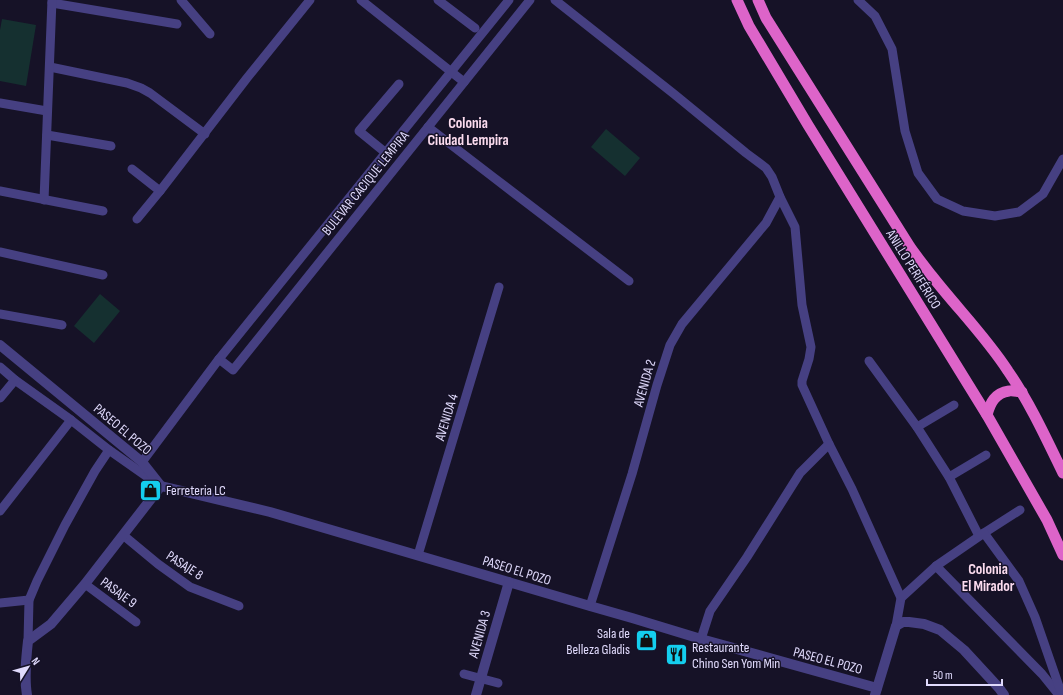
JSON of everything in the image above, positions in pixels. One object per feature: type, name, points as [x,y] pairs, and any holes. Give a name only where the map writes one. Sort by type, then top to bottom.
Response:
[{"type":"highway","name":"ANILLO PERIFÉRICO","points":[[737,0],[749,26],[804,118],[987,415],[1047,520],[1063,555]]},
{"type":"highway","name":"ANILLO PERIFÉRICO","points":[[758,0],[766,18],[910,247],[932,276],[988,342],[1022,392],[1063,472]]},
{"type":"highway","points":[[987,415],[990,404],[998,395],[1010,390],[1022,392]]},
{"type":"street","points":[[181,0],[210,34]]},
{"type":"street","points":[[137,219],[310,0]]},
{"type":"street","points":[[361,0],[464,82]]},
{"type":"street","points":[[438,0],[475,28]]},
{"type":"street","name":"BULEVAR CACIQUE LEMPIRA","points":[[142,462],[219,359],[509,0]]},
{"type":"street","name":"BULEVAR CACIQUE LEMPIRA","points":[[219,359],[233,370],[530,0]]},
{"type":"street","points":[[555,0],[766,168],[772,177],[795,227],[802,305],[811,347],[802,385],[829,444],[852,489],[901,598],[896,626]]},
{"type":"street","points":[[858,0],[875,16],[892,49],[907,138],[918,173],[937,199],[963,211],[995,216],[1019,212],[1043,194],[1063,159]]},
{"type":"street","points":[[44,200],[52,2],[177,24]]},
{"type":"street","points":[[50,67],[127,83],[141,88],[205,134]]},
{"type":"street","points":[[386,152],[359,131],[399,84]]},
{"type":"street","points":[[0,103],[47,111]]},
{"type":"street","points":[[428,127],[629,281]]},
{"type":"street","points":[[47,135],[111,146]]},
{"type":"street","points":[[132,169],[160,191]]},
{"type":"street","points":[[0,191],[103,211]]},
{"type":"street","name":"AVENIDA 2","points":[[590,606],[632,474],[670,344],[682,324],[766,223],[780,197]]},
{"type":"street","points":[[0,252],[103,275]]},
{"type":"street","name":"AVENIDA 4","points":[[418,555],[499,288]]},
{"type":"street","points":[[0,314],[62,325]]},
{"type":"street","name":"PASEO EL POZO","points":[[0,344],[142,462],[161,486],[270,512],[876,691],[896,626]]},
{"type":"street","points":[[869,361],[917,427],[949,477],[982,535],[1019,581],[1035,617],[1060,695]]},
{"type":"street","points":[[0,367],[15,380],[71,420],[109,450],[161,486],[85,584],[51,624],[28,641]]},
{"type":"street","points":[[0,398],[15,380]]},
{"type":"street","points":[[917,427],[954,405]]},
{"type":"street","points":[[0,511],[71,420]]},
{"type":"street","points":[[701,640],[710,611],[747,557],[800,473],[829,444]]},
{"type":"street","points":[[27,695],[26,662],[29,600],[65,524],[95,471],[109,450]]},
{"type":"street","points":[[949,477],[986,455]]},
{"type":"street","points":[[901,598],[936,566],[1020,510]]},
{"type":"street","name":"PASAJE 8","points":[[123,535],[158,564],[190,587],[239,606]]},
{"type":"street","points":[[936,566],[1042,674],[1060,695]]},
{"type":"street","name":"AVENIDA 3","points":[[476,695],[509,582]]},
{"type":"street","name":"PASAJE 9","points":[[85,584],[136,622]]},
{"type":"street","points":[[0,603],[29,600]]},
{"type":"street","points":[[896,626],[903,622],[909,622],[924,624],[940,630],[964,650],[1004,695]]},
{"type":"street","points":[[464,674],[498,683]]},
{"type":"green space","points":[[2,19],[36,25],[26,86],[0,81],[0,30]]},
{"type":"green space","points":[[606,129],[640,158],[625,176],[591,147]]},
{"type":"green space","points":[[100,294],[120,311],[94,343],[74,326]]},
{"type":"place","name":"Ferreteria LC","points":[[150,490]]},
{"type":"place","name":"Sala de Belleza Gladis","points":[[646,641]]},
{"type":"place","name":"Restaurante Chino Sen Yom Min","points":[[676,655]]},
{"type":"district","name":"Colonia Ciudad Lempira","points":[[468,132]]},
{"type":"district","name":"Colonia El Mirador","points":[[988,578]]}]
